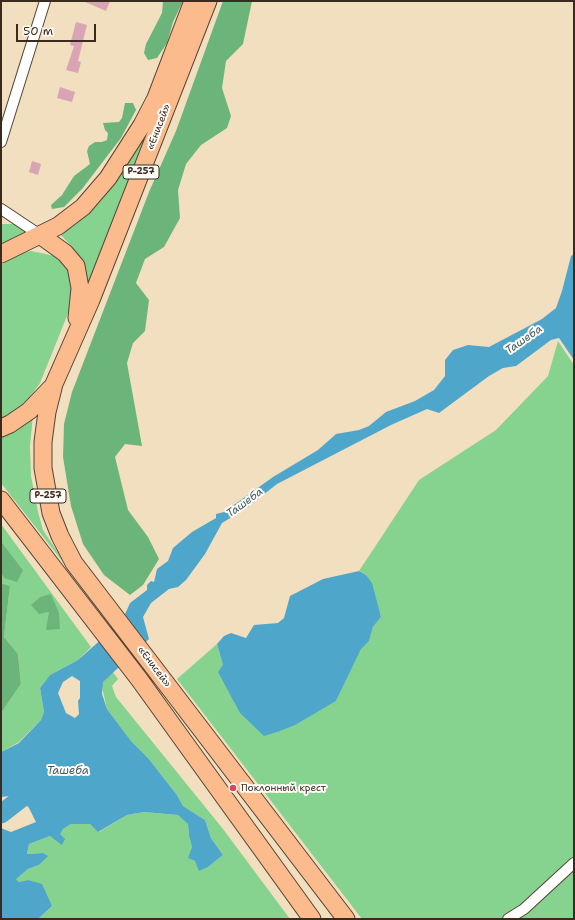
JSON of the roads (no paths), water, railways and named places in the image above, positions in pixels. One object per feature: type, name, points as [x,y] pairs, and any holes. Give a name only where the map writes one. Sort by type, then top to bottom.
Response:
[{"type":"highway","name":"«Енисей»","points":[[1,254],[58,226],[83,206],[108,178],[142,125],[156,98],[193,1]]},
{"type":"highway","name":"«Енисей»","points":[[208,1],[54,384],[47,412],[43,442],[43,468],[51,513],[60,536],[74,563],[346,919]]},
{"type":"highway","name":"«Енисей»","points":[[40,235],[71,259],[79,277],[79,305],[72,342]]},
{"type":"highway","name":"«Енисей»","points":[[1,428],[10,424],[29,411],[54,384]]},
{"type":"highway","name":"«Енисей»","points":[[1,500],[139,679],[312,919]]},
{"type":"street","points":[[1,142],[45,1]]},
{"type":"street","points":[[1,209],[40,235]]},
{"type":"street","points":[[508,919],[524,908],[574,863]]},
{"type":"water","name":"Ташеба","points":[[574,254],[574,360],[559,338],[551,340],[516,366],[503,368],[489,376],[439,413],[427,409],[391,425],[277,484],[245,509],[222,523],[205,554],[186,580],[178,587],[169,589],[151,603],[143,617],[149,639],[103,682],[102,694],[107,709],[131,741],[148,758],[177,795],[183,806],[205,820],[211,838],[223,855],[208,867],[199,871],[195,861],[188,858],[192,847],[188,824],[178,815],[144,812],[127,815],[98,832],[90,824],[71,824],[63,829],[60,834],[65,839],[62,845],[50,836],[29,844],[27,854],[43,853],[48,856],[39,865],[28,869],[16,879],[19,882],[28,880],[42,884],[52,906],[38,919],[1,919],[1,828],[11,832],[36,822],[29,808],[18,795],[1,797],[1,752],[19,743],[41,720],[44,712],[40,688],[50,675],[78,660],[122,621],[130,603],[147,590],[147,585],[151,581],[154,582],[157,569],[168,561],[173,548],[192,532],[216,518],[216,514],[224,512],[273,477],[318,450],[336,434],[359,430],[369,426],[386,412],[415,401],[434,390],[445,376],[445,360],[453,350],[468,345],[489,347],[542,319],[556,308],[571,256]],"holes":[[[72,676],[80,681],[80,698],[78,701],[79,714],[75,718],[66,713],[58,693],[63,682]]]},
{"type":"water","points":[[359,571],[366,575],[372,583],[381,617],[373,627],[369,641],[361,649],[336,701],[295,725],[264,736],[240,713],[218,672],[223,665],[217,644],[224,636],[231,633],[246,638],[254,625],[278,623],[284,618],[290,596],[323,579]]},
{"type":"waterway","name":"Ташеба","points":[[1,814],[41,783]]},
{"type":"place","name":"Поклонный крест","points":[[233,788]]}]
